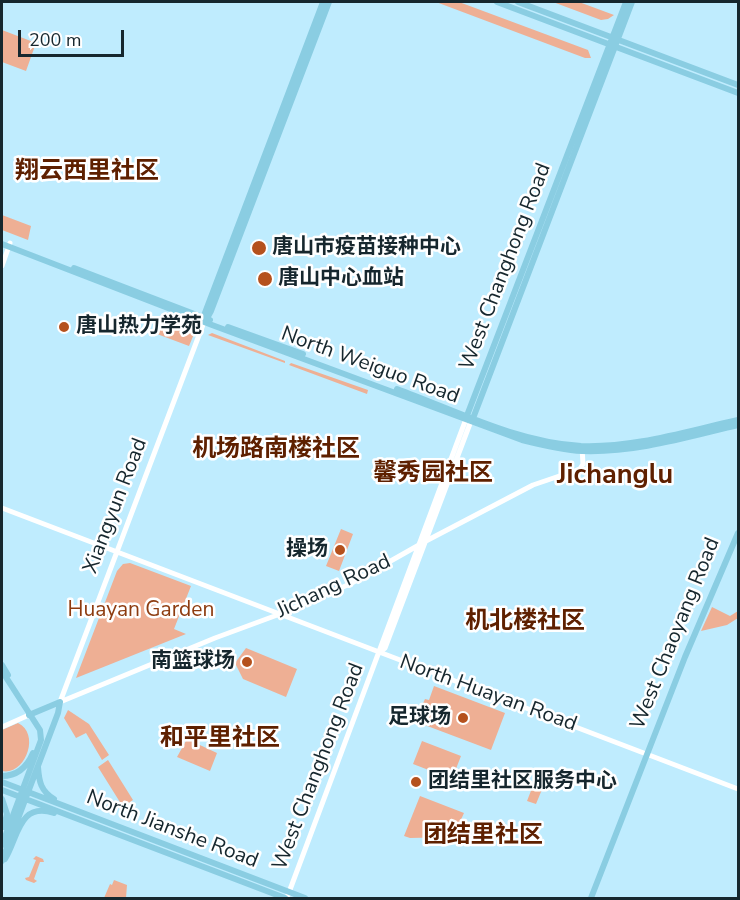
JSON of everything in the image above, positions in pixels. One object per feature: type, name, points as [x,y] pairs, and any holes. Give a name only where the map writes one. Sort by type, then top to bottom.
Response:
[{"type":"main road","name":"Xiangyun Road","points":[[205,319],[322,2]]},
{"type":"main road","name":"Xiangyun Road","points":[[205,319],[328,2]]},
{"type":"main road","points":[[497,2],[738,85]]},
{"type":"main road","points":[[518,2],[738,93]]},
{"type":"main road","name":"West Changhong Road","points":[[469,418],[613,42],[626,2]]},
{"type":"main road","name":"West Changhong Road","points":[[613,42],[632,2]]},
{"type":"main road","name":"North Weiguo Road","points":[[2,242],[525,437],[582,448],[622,450],[738,425]]},
{"type":"main road","name":"North Weiguo Road","points":[[582,448],[644,441],[738,420]]},
{"type":"main road","name":"West Chaoyang Road","points":[[657,725],[702,609],[738,527]]},
{"type":"main road","name":"West Chaoyang Road","points":[[591,898],[647,748],[738,533]]},
{"type":"main road","points":[[2,664],[31,716]]},
{"type":"main road","points":[[2,671],[40,730],[41,742],[2,863]]},
{"type":"main road","points":[[31,716],[60,702]]},
{"type":"main road","points":[[2,845],[38,764],[60,702]]},
{"type":"main road","points":[[52,705],[58,713]]},
{"type":"main road","points":[[2,776],[15,774],[26,766],[38,741],[40,730]]},
{"type":"main road","points":[[38,764],[39,779],[46,793],[96,818]]},
{"type":"main road","points":[[2,782],[23,794]]},
{"type":"main road","points":[[2,790],[23,794]]},
{"type":"main road","name":"North Jianshe Road","points":[[23,794],[96,818],[287,896]]},
{"type":"main road","name":"North Jianshe Road","points":[[23,794],[98,826],[287,896],[305,898]]},
{"type":"main road","points":[[2,799],[7,814],[2,834]]},
{"type":"main road","points":[[2,863],[21,822],[32,813],[45,811],[98,826]]},
{"type":"street","points":[[2,266],[10,245]]},
{"type":"street","name":"Xiangyun Road","points":[[60,702],[205,319]]},
{"type":"street","name":"West Changhong Road","points":[[380,653],[385,648],[426,541],[469,418]]},
{"type":"street","name":"West Changhong Road","points":[[287,896],[469,418]]},
{"type":"street","name":"Jichang Road","points":[[60,702],[359,580],[426,541],[533,485],[580,469],[583,464],[582,448]]},
{"type":"street","name":"North Huayan Road","points":[[2,508],[738,789]]},
{"type":"street","points":[[2,727],[31,716]]},
{"type":"green space","points":[[436,2],[459,2],[588,50],[591,58],[585,58]]},
{"type":"green space","points":[[553,2],[579,2],[614,15],[601,20]]},
{"type":"green space","points":[[2,30],[36,43],[26,71],[2,62]]},
{"type":"green space","points":[[2,215],[31,226],[28,240],[2,230]]},
{"type":"green space","points":[[164,316],[193,329],[194,334],[189,346],[157,334]]},
{"type":"green space","points":[[212,333],[285,361],[285,363],[208,335]]},
{"type":"green space","points":[[291,363],[368,390],[367,394],[289,365]]},
{"type":"green space","name":"操场","points":[[341,529],[353,534],[339,571],[326,566]]},
{"type":"green space","name":"Huayan Garden","points":[[130,563],[191,586],[174,629],[186,634],[76,678],[117,571],[123,564]]},
{"type":"green space","points":[[712,607],[730,616],[738,611],[738,618],[727,625],[701,631]]},
{"type":"green space","points":[[246,648],[297,669],[286,697],[243,679],[235,663]]},
{"type":"green space","points":[[434,686],[505,713],[491,750],[422,724],[426,715],[419,712],[425,699],[429,700]]},
{"type":"green space","points":[[68,710],[89,724],[109,755],[102,760],[86,733],[76,738],[64,718]]},
{"type":"green space","points":[[18,723],[25,728],[28,736],[27,753],[17,767],[10,771],[2,771],[2,730]]},
{"type":"green space","points":[[187,739],[217,753],[210,771],[177,757]]},
{"type":"green space","points":[[422,741],[461,756],[452,779],[413,764]]},
{"type":"green space","points":[[108,760],[133,800],[123,807],[98,767]]},
{"type":"green space","points":[[534,783],[543,787],[536,804],[527,801]]},
{"type":"green space","points":[[420,796],[464,813],[453,837],[410,838],[404,836]]},
{"type":"green space","points":[[36,856],[44,862],[40,862],[34,879],[37,881],[34,883],[25,878],[29,877],[36,860],[33,859]]},
{"type":"green space","points":[[114,880],[127,885],[126,898],[104,898]]},
{"type":"place","name":"唐山市疫苗接种中心","points":[[259,248]]},
{"type":"place","name":"唐山中心血站","points":[[265,279]]},
{"type":"place","name":"唐山热力学苑","points":[[64,327]]},
{"type":"place","name":"操场","points":[[340,550]]},
{"type":"place","name":"南篮球场","points":[[247,662]]},
{"type":"place","name":"足球场","points":[[463,718]]},
{"type":"place","name":"团结里社区服务中心","points":[[416,782]]},
{"type":"district","name":"翔云西里社区","points":[[87,172]]},
{"type":"district","name":"机场路南楼社区","points":[[276,450]]},
{"type":"district","name":"馨秀园社区","points":[[433,474]]},
{"type":"district","name":"Jichanglu","points":[[615,476]]},
{"type":"district","name":"机北楼社区","points":[[525,622]]},
{"type":"district","name":"和平里社区","points":[[220,739]]},
{"type":"district","name":"团结里社区","points":[[483,836]]}]
